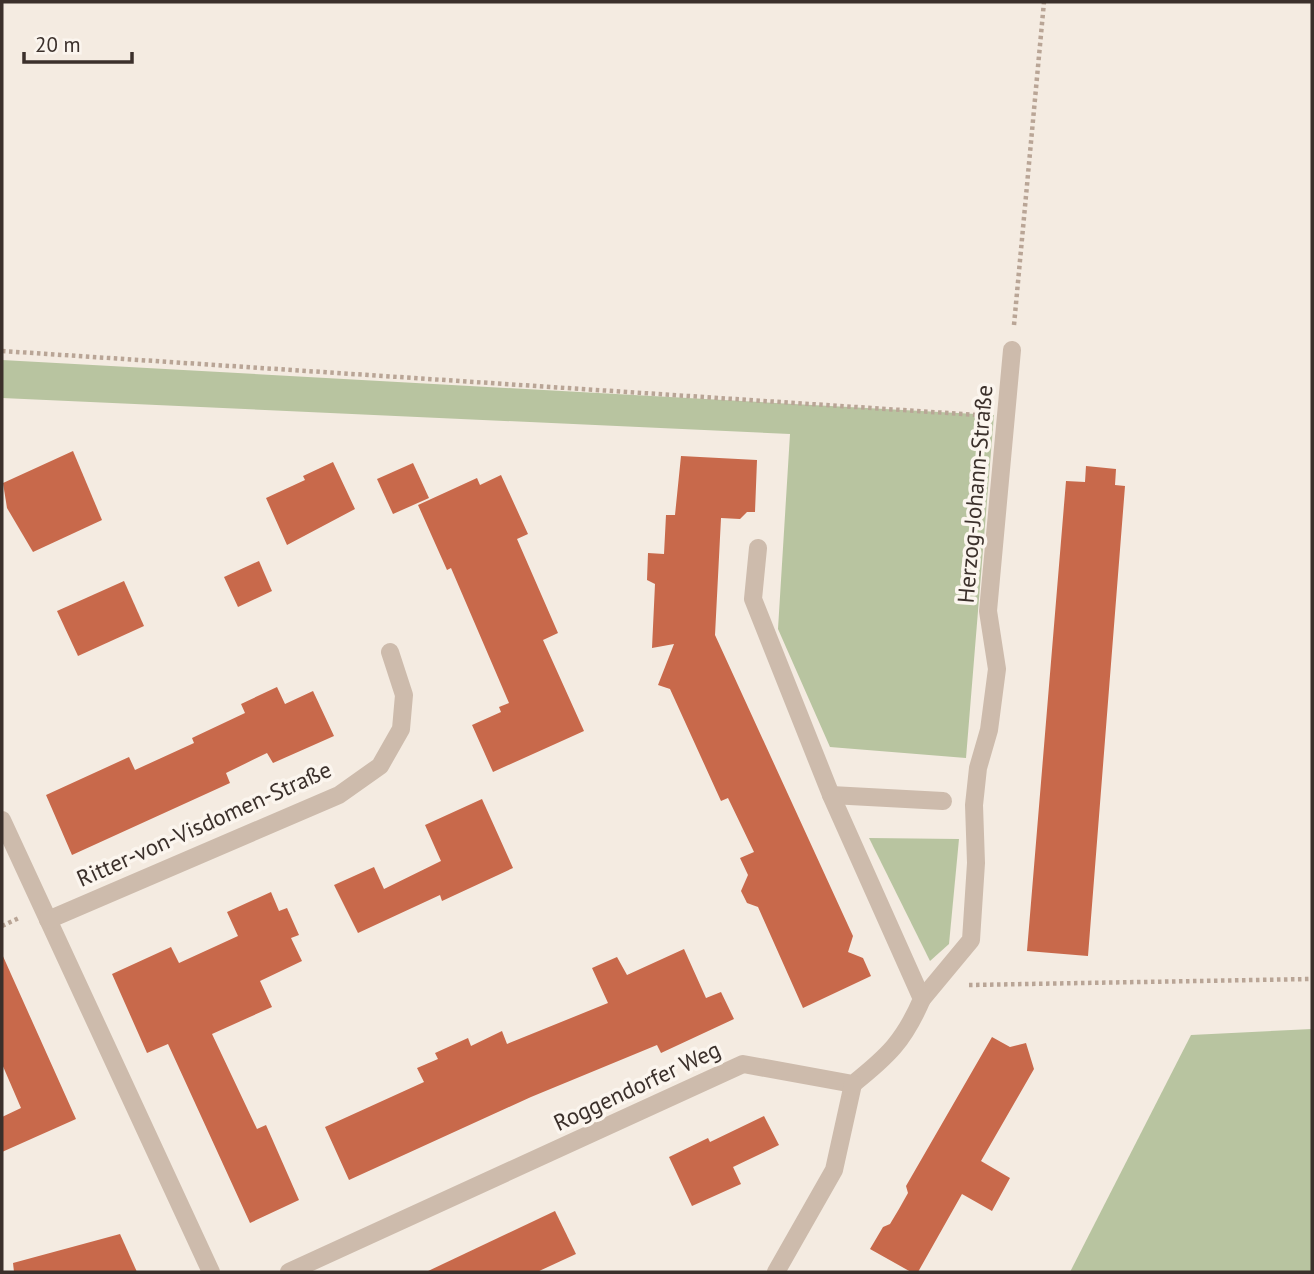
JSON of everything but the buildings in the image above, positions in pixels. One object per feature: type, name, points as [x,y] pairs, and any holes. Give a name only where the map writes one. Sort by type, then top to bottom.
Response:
[{"type":"street","name":"Herzog-Johann-Straße","points":[[928,992],[971,940],[976,863],[974,805],[978,768],[989,730],[997,669],[989,611],[1012,350]]},
{"type":"street","points":[[758,548],[753,599],[831,795],[928,992],[909,1030],[884,1059],[853,1084],[834,1170],[776,1272]]},
{"type":"street","name":"Ritter-von-Visdomen-Straße","points":[[48,920],[338,794],[380,766],[401,729],[404,695],[390,652]]},
{"type":"street","points":[[831,795],[943,801]]},
{"type":"street","points":[[2,820],[211,1272]]},
{"type":"street","name":"Roggendorfer Weg","points":[[289,1272],[743,1064],[853,1084]]},
{"type":"path","points":[[1012,350],[1044,2]]},
{"type":"path","points":[[2,351],[1007,417]]},
{"type":"path","points":[[928,992],[1312,979]]},
{"type":"green space","points":[[2,360],[994,415],[966,758],[830,747],[778,629],[790,434],[2,398]]},
{"type":"green space","points":[[869,838],[959,839],[949,944],[930,961]]},
{"type":"green space","points":[[1312,1029],[1312,1272],[1070,1272],[1191,1035]]}]
